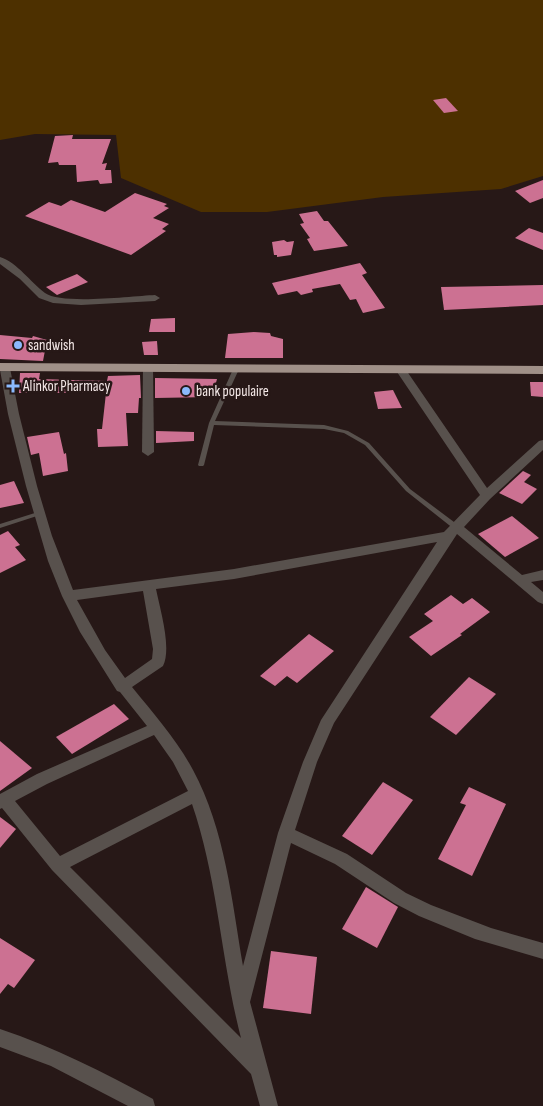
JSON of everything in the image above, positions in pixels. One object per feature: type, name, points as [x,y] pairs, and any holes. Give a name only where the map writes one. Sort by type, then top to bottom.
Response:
[{"type":"highway","points":[[2,367],[543,370]]},
{"type":"street","points":[[0,260],[23,277],[42,296],[53,300],[80,302],[156,298]]},
{"type":"street","points":[[2,367],[38,514],[68,596],[81,623],[122,687],[174,752],[197,794],[209,833],[242,1003],[269,1106]]},
{"type":"street","points":[[148,367],[148,452]]},
{"type":"street","points":[[400,369],[486,496]]},
{"type":"street","points":[[242,1003],[286,833],[310,762],[328,720],[452,532],[486,496],[543,444]]},
{"type":"street","points":[[68,596],[234,574],[452,532],[521,580],[543,599]]},
{"type":"street","points":[[521,580],[543,575]]},
{"type":"street","points":[[122,687],[158,662],[160,649],[149,586]]},
{"type":"street","points":[[156,728],[69,766],[2,801],[58,865],[260,1070]]},
{"type":"street","points":[[58,865],[197,794]]},
{"type":"street","points":[[286,833],[341,859],[372,881],[418,906],[460,925],[514,944],[543,951]]},
{"type":"street","points":[[0,1038],[29,1047],[92,1075],[146,1106]]},
{"type":"lane","points":[[200,465],[212,423],[237,367]]},
{"type":"lane","points":[[212,423],[324,428],[346,432],[367,444],[408,490],[452,532]]},
{"type":"lane","points":[[0,526],[38,514]]},
{"type":"shaded area","points":[[0,0],[543,0],[543,176],[501,189],[383,197],[267,212],[201,212],[121,178],[116,135],[35,134],[0,140]]},
{"type":"building","points":[[446,98],[458,111],[444,113],[433,100]]},
{"type":"building","points":[[73,135],[72,139],[111,139],[102,164],[107,163],[105,170],[111,170],[112,183],[100,184],[98,180],[77,182],[76,165],[59,165],[58,162],[48,163],[55,136]]},
{"type":"building","points":[[543,180],[543,198],[530,203],[515,191]]},
{"type":"building","points":[[135,193],[167,204],[164,206],[169,208],[153,218],[169,224],[162,229],[166,231],[131,255],[25,216],[49,202],[61,206],[71,200],[105,212]]},
{"type":"building","points":[[317,211],[324,221],[328,221],[348,246],[314,251],[307,239],[310,238],[300,224],[304,223],[299,214]]},
{"type":"building","points":[[529,228],[543,233],[543,250],[515,238]]},
{"type":"building","points":[[284,240],[287,242],[294,241],[291,255],[277,257],[277,255],[274,255],[272,242]]},
{"type":"building","points":[[360,263],[367,273],[362,275],[385,308],[363,313],[356,299],[350,300],[340,284],[312,289],[313,292],[301,295],[297,291],[278,295],[272,283]]},
{"type":"building","points":[[77,274],[88,282],[57,295],[46,287]]},
{"type":"building","points":[[543,285],[543,305],[444,310],[441,287]]},
{"type":"building","points":[[175,318],[175,332],[149,332],[151,319]]},
{"type":"building","points":[[270,333],[271,336],[283,339],[283,358],[225,358],[228,334]]},
{"type":"building","points":[[0,335],[32,338],[33,336],[47,340],[43,361],[0,359]]},
{"type":"building","points":[[157,341],[158,355],[144,355],[142,342]]},
{"type":"building","points":[[20,373],[40,373],[39,379],[107,381],[108,376],[140,375],[141,398],[139,398],[138,413],[126,413],[128,446],[98,447],[97,429],[102,429],[106,393],[19,393]]},
{"type":"building","points":[[155,378],[217,379],[212,397],[155,398]]},
{"type":"building","points":[[530,382],[543,382],[543,397],[531,396]]},
{"type":"building","points":[[393,390],[402,408],[378,409],[374,392]]},
{"type":"building","points":[[156,431],[194,432],[194,441],[156,443]]},
{"type":"building","points":[[59,432],[64,454],[66,453],[68,471],[43,476],[39,453],[31,455],[27,437]]},
{"type":"building","points":[[523,471],[531,475],[524,482],[537,489],[522,504],[499,493]]},
{"type":"building","points":[[14,481],[24,503],[0,508],[0,485]]},
{"type":"building","points":[[512,516],[539,538],[505,557],[478,534]]},
{"type":"building","points":[[8,531],[20,545],[15,547],[26,560],[0,573],[0,535]]},
{"type":"building","points":[[451,595],[463,604],[472,598],[490,612],[460,634],[462,635],[431,656],[409,637],[433,621],[424,614]]},
{"type":"building","points":[[309,634],[334,651],[297,683],[287,676],[275,686],[260,676]]},
{"type":"building","points":[[469,677],[496,694],[456,735],[430,717]]},
{"type":"building","points":[[114,704],[129,719],[72,754],[56,737]]},
{"type":"building","points":[[0,741],[32,768],[0,791]]},
{"type":"building","points":[[383,782],[413,800],[372,855],[342,836]]},
{"type":"building","points":[[469,787],[506,804],[472,876],[438,859],[466,805],[460,803]]},
{"type":"building","points":[[0,817],[16,829],[0,848]]},
{"type":"building","points":[[366,887],[398,907],[377,948],[342,929]]},
{"type":"building","points":[[0,938],[35,960],[14,988],[8,984],[0,994]]},
{"type":"building","points":[[271,951],[317,957],[311,1014],[263,1008]]},
{"type":"place","name":"sandwish","points":[[18,345]]},
{"type":"place","name":"Alinkor Pharmacy","points":[[13,386]]},
{"type":"place","name":"bank populaire","points":[[186,391]]}]
